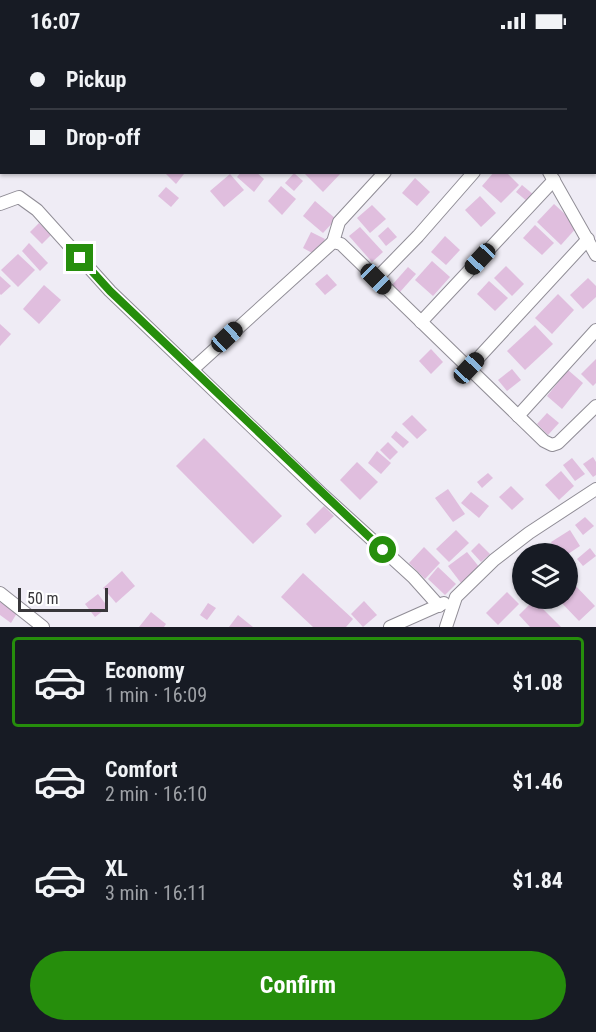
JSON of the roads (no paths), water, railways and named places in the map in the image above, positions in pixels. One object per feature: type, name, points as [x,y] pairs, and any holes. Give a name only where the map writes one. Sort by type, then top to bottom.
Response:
[{"type":"street","points":[[193,369],[333,242],[339,222],[383,174]]},
{"type":"street","points":[[376,279],[472,174]]},
{"type":"street","points":[[421,322],[552,176],[596,255]]},
{"type":"street","points":[[0,204],[19,197],[27,201],[110,291],[322,495],[413,578],[439,606]]},
{"type":"street","points":[[469,368],[588,239]]},
{"type":"street","points":[[333,242],[341,244],[544,441],[552,445],[564,438],[596,406]]},
{"type":"street","points":[[518,416],[596,330]]},
{"type":"street","points":[[390,627],[456,597],[509,548],[596,489]]},
{"type":"street","points":[[0,593],[43,627]]},
{"type":"street","points":[[446,627],[456,597]]}]
